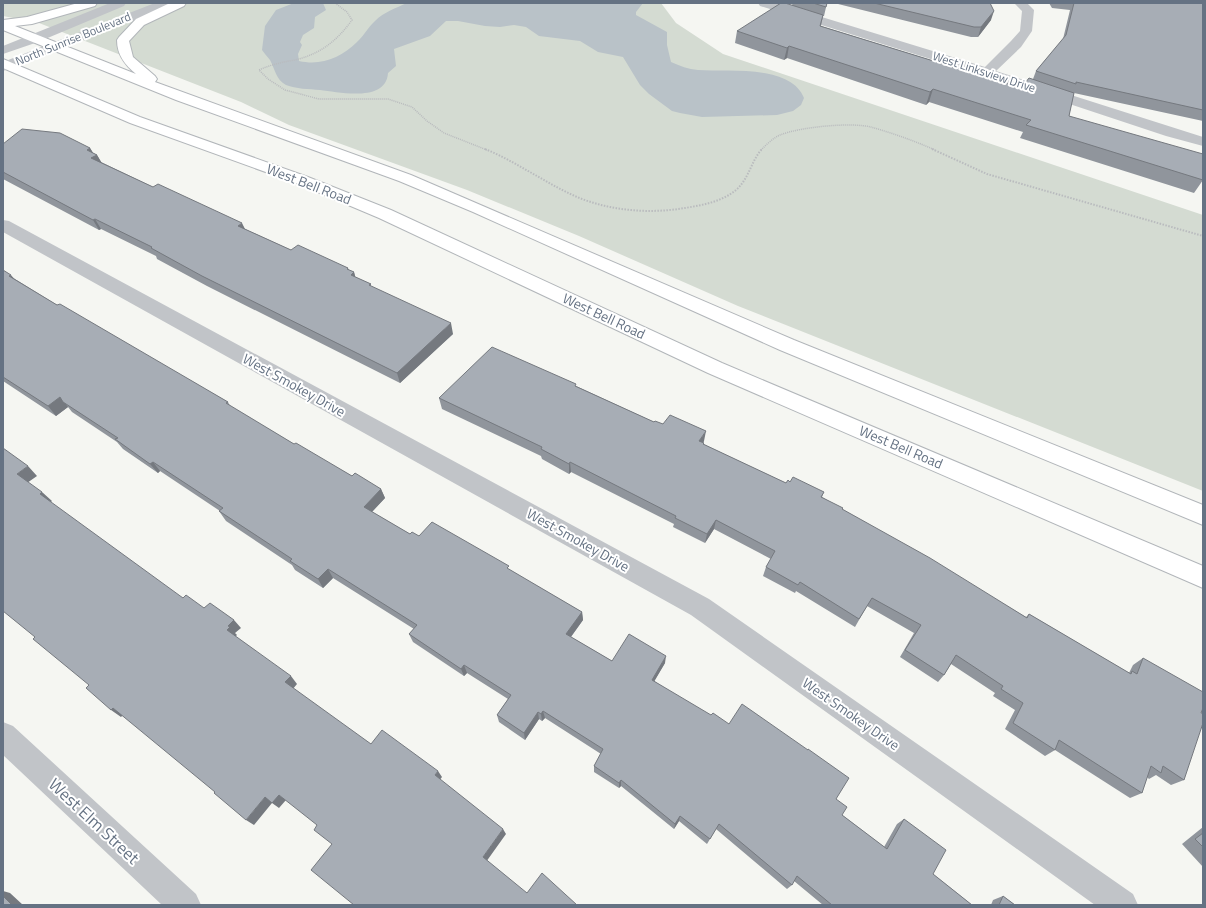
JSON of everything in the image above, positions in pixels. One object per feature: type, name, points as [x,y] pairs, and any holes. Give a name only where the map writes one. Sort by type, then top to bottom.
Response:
[{"type":"main road","points":[[3,25],[28,20],[91,3]]},
{"type":"main road","points":[[161,89],[128,61],[122,50],[123,40],[140,22],[180,3]]},
{"type":"main road","points":[[3,25],[34,39],[161,89],[405,178],[486,212],[787,345],[1203,514]]},
{"type":"main road","name":"West Bell Road","points":[[4,61],[136,120],[302,180],[385,214],[715,368],[1203,577]]},
{"type":"street","name":"North Sunrise Boulevard","points":[[4,61],[34,39],[120,3]]},
{"type":"street","name":"North Sunrise Boulevard","points":[[4,61],[55,47],[166,3]]},
{"type":"street","name":"West Linksview Drive","points":[[764,3],[987,72],[1157,129],[1203,142]]},
{"type":"street","points":[[987,72],[1016,44],[1026,31],[1028,10],[1020,3]]},
{"type":"street","name":"West Smokey Drive","points":[[3,225],[700,607],[1122,905]]},
{"type":"street","name":"West Elm Street","points":[[3,736],[185,905]]},
{"type":"path","points":[[335,3],[347,12],[352,20],[333,43],[320,51],[302,58],[268,66],[259,70],[268,79],[284,90],[319,99],[388,99],[412,107],[426,120],[444,133],[502,156],[578,197],[614,208],[646,211],[674,210],[700,206],[723,199],[737,189],[744,181],[757,155],[780,135],[821,126],[846,125],[870,127],[932,149],[987,174],[1203,236]]},
{"type":"shaded area","points":[[3,3],[661,3],[676,23],[723,54],[1203,215],[1203,491],[738,306],[579,236],[467,190],[289,125],[241,102],[39,23],[3,16]]},
{"type":"shaded area","points":[[294,3],[323,3],[326,10],[315,17],[314,28],[303,35],[300,42],[302,45],[298,54],[299,61],[315,62],[330,59],[351,48],[370,26],[382,15],[407,3],[643,3],[636,12],[636,15],[667,32],[667,45],[671,62],[698,70],[757,72],[772,75],[786,80],[797,87],[804,98],[801,105],[793,111],[777,115],[702,117],[680,113],[672,111],[649,94],[640,85],[623,57],[598,52],[580,41],[539,36],[526,27],[514,25],[500,27],[485,26],[458,21],[446,21],[430,36],[394,49],[396,66],[388,73],[385,82],[379,89],[360,94],[303,89],[283,83],[276,74],[270,60],[262,50],[265,26],[276,10]]},
{"type":"building","points":[[781,3],[823,15],[820,26],[1021,88],[1029,78],[1074,93],[1069,116],[1203,154],[1203,180],[1026,125],[1031,120],[933,89],[930,92],[789,46],[787,48],[737,31]]},
{"type":"building","points":[[813,3],[827,3],[826,7]]},
{"type":"building","points":[[874,3],[990,3],[994,11],[981,27],[974,27]]},
{"type":"building","points":[[1074,3],[1203,3],[1203,110],[1076,82],[1076,84],[1036,71],[1066,35]]},
{"type":"building","points":[[22,129],[60,133],[90,148],[87,150],[97,155],[91,158],[153,187],[158,184],[242,223],[238,226],[291,250],[298,245],[348,268],[347,269],[354,272],[351,275],[371,284],[369,285],[451,323],[397,373],[202,276],[151,248],[152,247],[95,219],[93,220],[3,172],[3,144]]},
{"type":"building","points":[[3,270],[11,275],[9,276],[57,305],[60,304],[228,402],[226,403],[294,444],[296,443],[352,476],[355,473],[381,489],[364,507],[410,534],[412,532],[419,536],[432,522],[509,566],[507,568],[582,612],[566,634],[612,661],[629,634],[666,656],[652,680],[711,715],[713,713],[729,724],[742,704],[849,778],[836,799],[847,807],[842,815],[887,849],[904,819],[946,850],[933,874],[972,905],[832,905],[797,876],[792,885],[719,824],[710,839],[680,816],[675,824],[621,780],[619,783],[594,766],[603,749],[543,711],[541,714],[538,712],[524,733],[497,715],[511,695],[464,665],[461,669],[409,634],[417,625],[328,569],[318,579],[290,561],[292,559],[219,511],[223,508],[153,462],[150,464],[115,439],[118,438],[63,402],[60,397],[48,406],[3,377]]},
{"type":"building","points":[[492,347],[576,384],[575,386],[654,422],[663,424],[670,415],[706,431],[699,441],[704,443],[703,444],[786,483],[788,480],[790,482],[793,477],[824,492],[821,497],[930,558],[1027,618],[1029,614],[1131,674],[1132,671],[1137,674],[1143,658],[1203,692],[1203,708],[1201,713],[1203,713],[1203,723],[1184,780],[1163,766],[1161,773],[1151,766],[1142,793],[1059,740],[1055,750],[1013,723],[1023,703],[1001,689],[1003,686],[956,655],[944,675],[905,650],[921,625],[872,598],[859,619],[800,582],[798,585],[766,567],[775,551],[716,520],[707,534],[675,518],[676,516],[570,462],[569,464],[541,449],[542,447],[439,398]]},
{"type":"building","points":[[3,448],[28,466],[17,474],[42,492],[40,494],[183,598],[186,595],[204,608],[210,603],[234,620],[228,626],[230,627],[227,630],[291,676],[285,682],[371,744],[382,730],[438,771],[435,775],[503,829],[483,857],[527,893],[542,873],[577,905],[354,905],[311,870],[332,844],[314,830],[317,825],[279,795],[272,803],[265,797],[246,820],[214,793],[215,792],[113,708],[111,710],[86,688],[89,685],[33,639],[35,637],[3,611]]},
{"type":"building","points":[[1203,833],[1203,847],[1195,839]]},
{"type":"building","points":[[3,896],[12,905],[3,905]]},
{"type":"building","points":[[1003,896],[1015,905],[999,905]]}]
